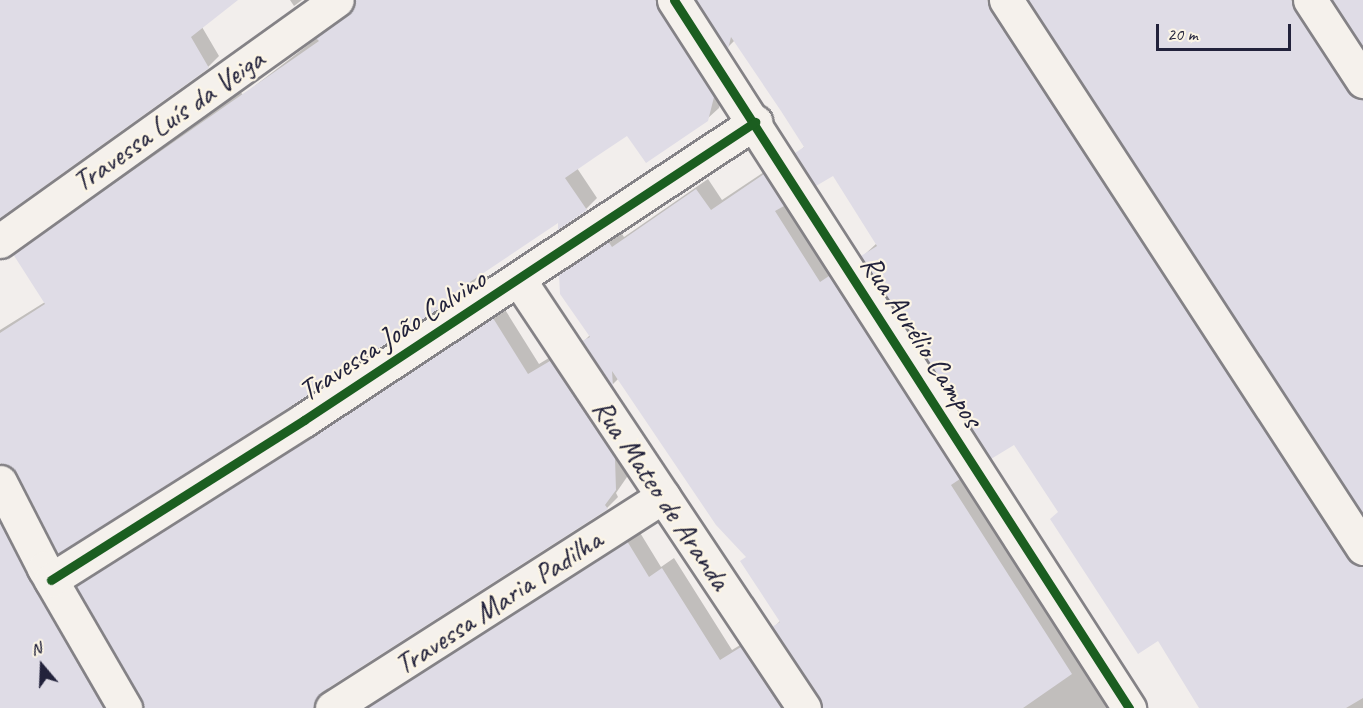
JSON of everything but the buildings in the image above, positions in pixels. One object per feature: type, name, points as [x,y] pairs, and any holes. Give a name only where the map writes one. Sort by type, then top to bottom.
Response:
[{"type":"street","name":"Travessa Luís da Veiga","points":[[0,241],[337,0]]},
{"type":"street","name":"Rua Aurélio Campos","points":[[674,0],[1129,708]]},
{"type":"street","points":[[1006,0],[1363,548]]},
{"type":"street","points":[[1310,0],[1363,81]]},
{"type":"street","name":"Travessa João Calvino","points":[[51,580],[519,280],[754,122]]},
{"type":"street","name":"Rua Mateo de Aranda","points":[[519,280],[804,708]]},
{"type":"street","points":[[0,482],[51,580],[125,708]]},
{"type":"street","name":"Travessa Maria Padilha","points":[[332,708],[663,496]]},
{"type":"cycle path","points":[[674,0],[1129,708]]},
{"type":"cycle path","points":[[51,580],[304,420],[755,122]]}]
